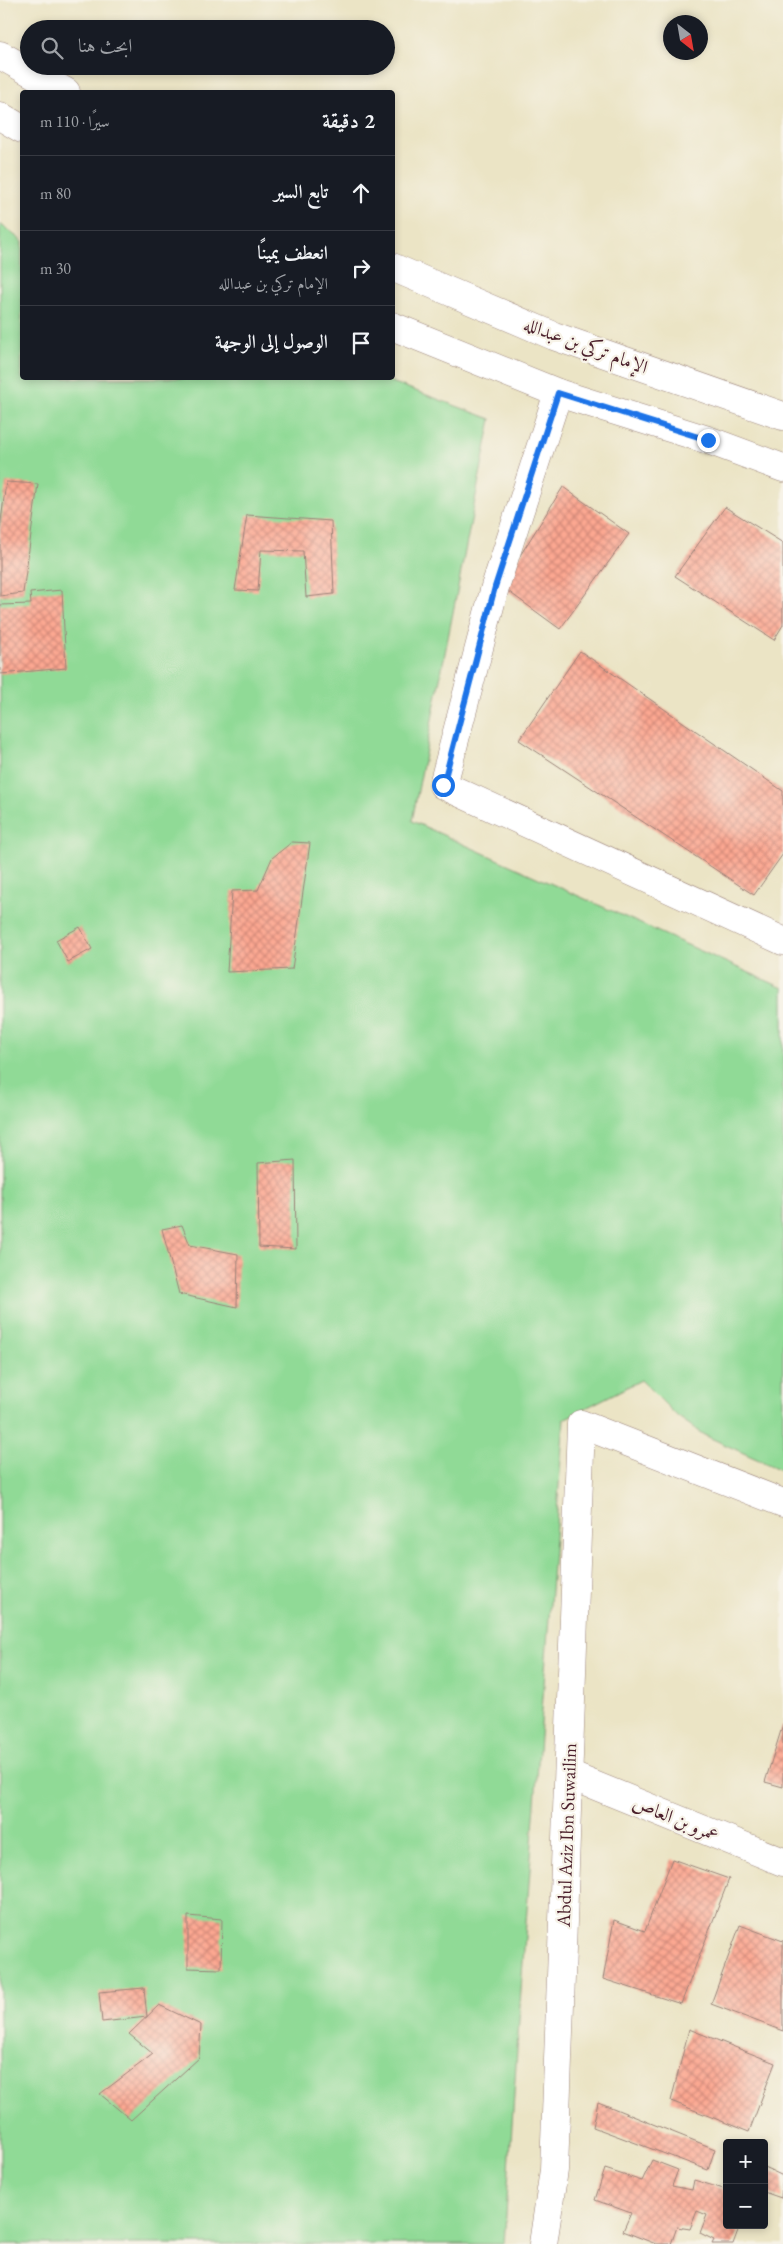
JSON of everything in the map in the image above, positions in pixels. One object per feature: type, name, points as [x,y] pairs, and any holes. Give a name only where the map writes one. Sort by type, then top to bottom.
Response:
[{"type":"street","points":[[0,55],[20,66]]},
{"type":"street","points":[[36,75],[62,90]]},
{"type":"street","points":[[0,116],[20,128]]},
{"type":"street","name":"الإمام تركي بن عبدالله","points":[[395,267],[554,336],[783,416]]},
{"type":"street","points":[[395,327],[558,393],[708,440],[783,468]]},
{"type":"street","points":[[558,393],[495,587],[443,785],[783,940]]},
{"type":"street","name":"Abdul Aziz Ibn Suwailim","points":[[543,2244],[554,2170],[581,1424],[783,1503]]},
{"type":"street","name":"عمرو بن العاص","points":[[569,1774],[783,1862]]},
{"type":"green space","points":[[0,224],[20,239],[20,380],[386,380],[491,419],[412,821],[783,988],[783,1471],[704,1435],[677,1416],[641,1380],[564,1419],[504,2244],[0,2244]]},
{"type":"building","points":[[6,482],[38,484],[23,593],[0,596],[0,529]]},
{"type":"building","points":[[563,487],[629,534],[560,629],[501,586]]},
{"type":"building","points":[[725,507],[783,543],[783,625],[774,640],[675,576]]},
{"type":"building","points":[[247,515],[331,521],[334,594],[306,597],[303,551],[261,550],[258,591],[235,590]]},
{"type":"building","points":[[62,590],[66,668],[0,674],[0,605],[31,604],[30,593]]},
{"type":"building","points":[[580,651],[783,791],[783,854],[754,895],[519,740]]},
{"type":"building","points":[[292,842],[310,843],[292,969],[227,972],[232,891],[258,890],[272,858]]},
{"type":"building","points":[[80,927],[92,949],[68,962],[56,940]]},
{"type":"building","points":[[295,1160],[296,1249],[259,1247],[258,1163]]},
{"type":"building","points":[[182,1225],[190,1245],[238,1254],[237,1307],[179,1294],[162,1229]]},
{"type":"building","points":[[783,1724],[783,1787],[765,1782]]},
{"type":"building","points":[[672,1859],[729,1879],[681,2004],[603,1979],[614,1920],[645,1931]]},
{"type":"building","points":[[188,1916],[222,1919],[221,1969],[188,1968]]},
{"type":"building","points":[[740,1925],[783,1941],[783,2031],[711,2004]]},
{"type":"building","points":[[144,1988],[147,2017],[102,2022],[99,1992]]},
{"type":"building","points":[[159,2005],[201,2025],[199,2058],[131,2120],[100,2094],[153,2054],[129,2034]]},
{"type":"building","points":[[689,2029],[775,2063],[749,2132],[671,2101]]},
{"type":"building","points":[[598,2102],[715,2149],[708,2170],[593,2127]]},
{"type":"building","points":[[652,2160],[678,2170],[672,2186],[692,2190],[694,2180],[723,2189],[723,2229],[739,2229],[733,2244],[712,2244],[714,2240],[700,2233],[707,2215],[697,2211],[690,2229],[677,2227],[671,2244],[656,2244],[623,2231],[631,2213],[595,2200],[605,2169],[642,2181]]},
{"type":"building","points":[[768,2169],[783,2176],[781,2198],[768,2193]]},
{"type":"route","points":[[443,785],[495,587],[558,393],[708,440]]}]
